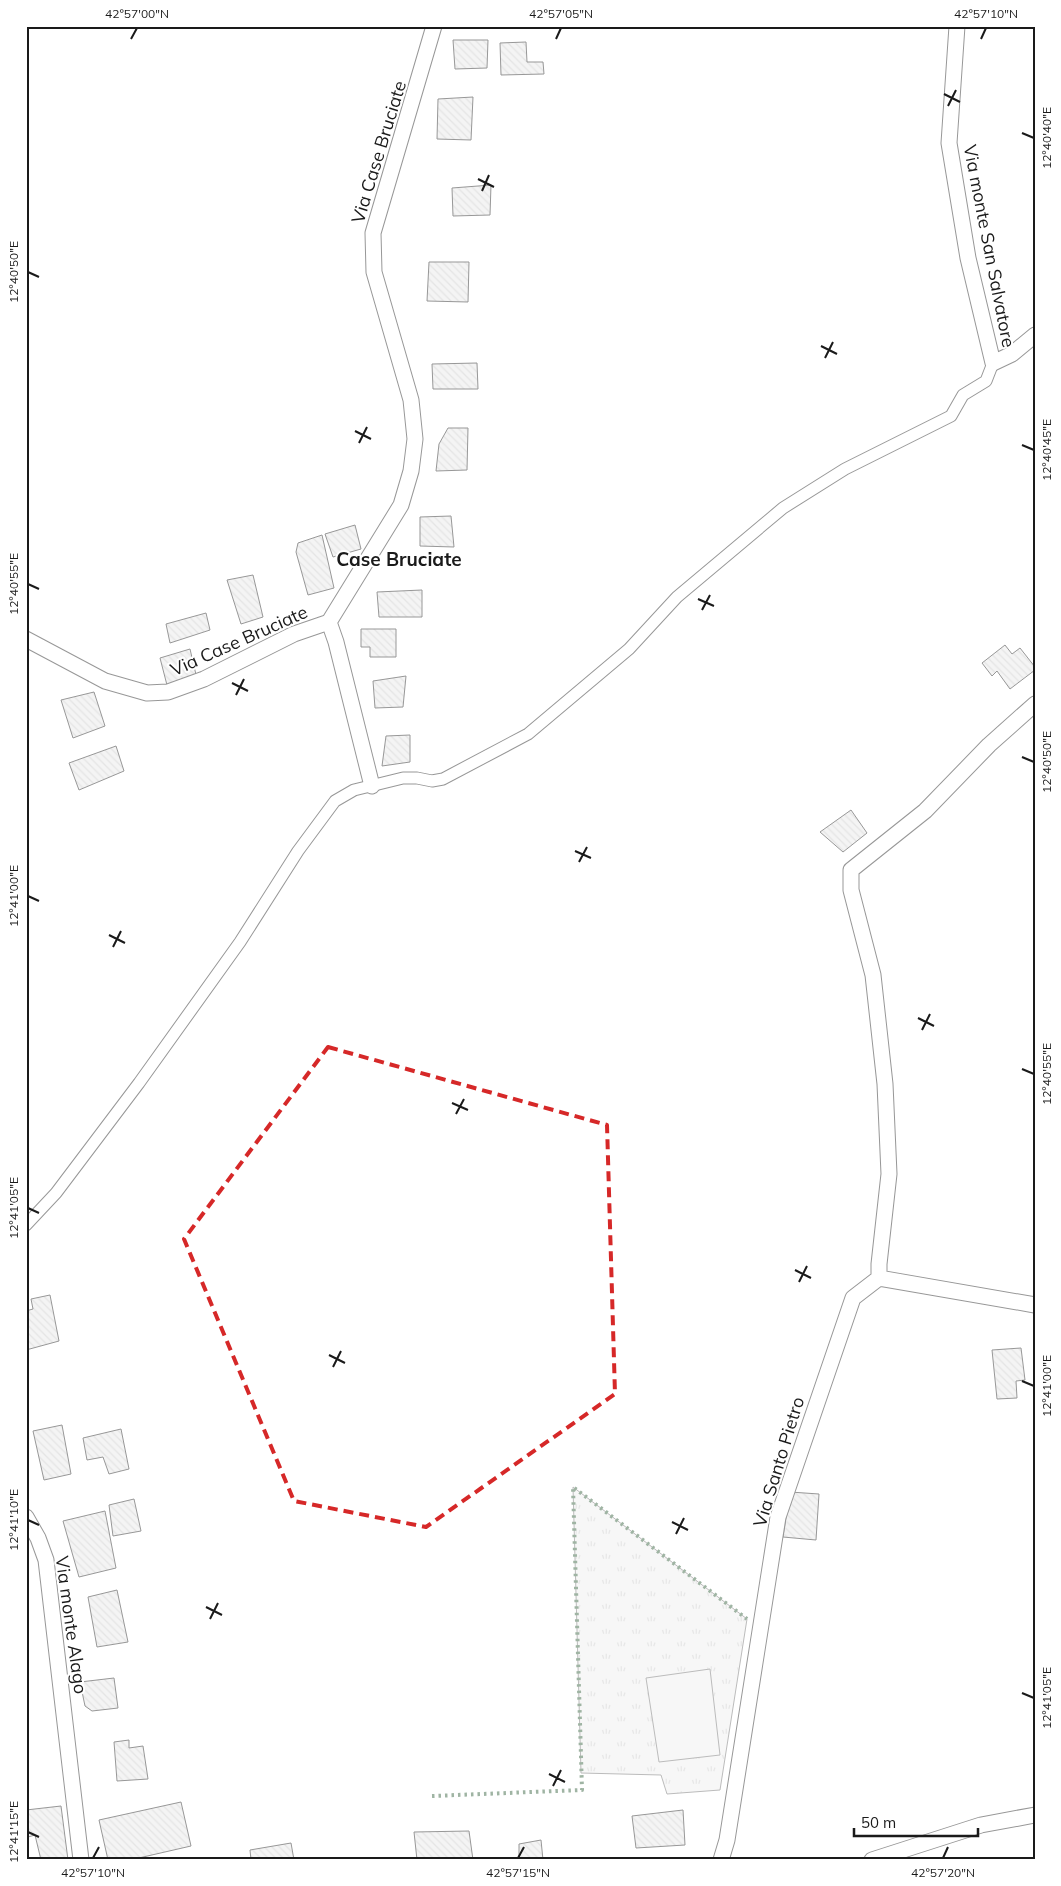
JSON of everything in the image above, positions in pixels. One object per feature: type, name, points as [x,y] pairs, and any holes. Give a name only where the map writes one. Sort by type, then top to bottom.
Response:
[{"type":"street","name":"Via Case Bruciate","points":[[26,639],[105,681],[147,693],[154,693],[168,692],[204,678],[294,634],[329,622],[401,505],[412,471],[415,439],[411,400],[374,272],[373,233],[434,26]]},
{"type":"street","name":"Via monte San Salvatore","points":[[957,26],[949,143],[968,258],[992,363],[1012,354],[1035,335]]},
{"type":"street","points":[[26,1225],[56,1193],[139,1083],[240,942],[298,851],[336,801],[354,790],[403,778],[432,781],[443,779],[528,734],[629,649],[677,597],[782,508],[845,469],[952,416],[963,395],[986,381],[992,363]]},
{"type":"street","name":"Via Case Bruciate","points":[[329,622],[336,642],[372,786]]},
{"type":"street","points":[[1035,704],[990,745],[925,811],[851,870],[851,890],[873,975],[885,1084],[889,1174],[878,1264],[880,1278],[1035,1305]]},
{"type":"street","name":"Via Santo Pietro","points":[[721,1860],[727,1840],[778,1518],[853,1298],[880,1278]]},
{"type":"street","name":"Via monte Alago","points":[[26,1517],[38,1538],[46,1560],[82,1860]]},
{"type":"street","points":[[872,1860],[981,1825],[1035,1815]]},
{"type":"highlighted area","points":[[328,1047],[607,1125],[615,1394],[426,1527],[294,1501],[184,1239]]},
{"type":"green space","points":[[573,1487],[747,1619],[720,1790],[667,1794],[661,1775],[581,1773]]},
{"type":"green space","points":[[710,1669],[720,1755],[659,1762],[646,1678]]},
{"type":"building","points":[[453,40],[488,40],[487,68],[455,69]]},
{"type":"building","points":[[526,42],[527,62],[543,62],[544,74],[501,75],[500,43]]},
{"type":"building","points":[[473,97],[471,140],[437,139],[438,99]]},
{"type":"building","points":[[491,185],[490,215],[453,216],[452,188]]},
{"type":"building","points":[[429,262],[469,262],[468,302],[427,301]]},
{"type":"building","points":[[477,363],[478,389],[433,389],[432,364]]},
{"type":"building","points":[[448,428],[468,428],[467,470],[436,471],[439,444]]},
{"type":"building","points":[[451,516],[454,547],[420,546],[420,517]]},
{"type":"building","points":[[355,525],[361,549],[333,557],[325,534]]},
{"type":"building","points":[[322,535],[334,588],[308,595],[296,552],[298,543]]},
{"type":"building","points":[[253,575],[263,617],[241,624],[227,580]]},
{"type":"building","points":[[422,590],[422,617],[379,617],[377,592]]},
{"type":"building","points":[[206,613],[210,630],[170,643],[166,624]]},
{"type":"building","points":[[361,629],[396,629],[396,657],[370,657],[370,647],[361,647]]},
{"type":"building","points":[[1005,645],[1012,654],[1020,648],[1035,667],[1035,670],[1010,689],[997,671],[992,676],[982,663]]},
{"type":"building","points":[[190,649],[197,679],[168,689],[160,658]]},
{"type":"building","points":[[406,676],[403,707],[375,708],[373,681]]},
{"type":"building","points":[[94,692],[105,726],[73,738],[61,700]]},
{"type":"building","points":[[410,735],[410,762],[382,766],[386,736]]},
{"type":"building","points":[[116,746],[124,771],[79,790],[69,763]]},
{"type":"building","points":[[851,810],[867,833],[843,852],[820,832]]},
{"type":"building","points":[[50,1295],[59,1341],[26,1350],[26,1311],[33,1309],[31,1299]]},
{"type":"building","points":[[1021,1348],[1025,1380],[1016,1381],[1017,1398],[997,1399],[992,1350]]},
{"type":"building","points":[[62,1425],[71,1474],[44,1480],[33,1431]]},
{"type":"building","points":[[121,1429],[129,1469],[109,1474],[103,1457],[87,1460],[83,1438]]},
{"type":"building","points":[[790,1492],[819,1494],[816,1540],[783,1537]]},
{"type":"building","points":[[134,1499],[141,1531],[113,1536],[109,1505]]},
{"type":"building","points":[[105,1511],[116,1568],[79,1577],[63,1521]]},
{"type":"building","points":[[117,1590],[128,1642],[97,1647],[88,1597]]},
{"type":"building","points":[[114,1678],[118,1708],[92,1711],[85,1706],[80,1682]]},
{"type":"building","points":[[129,1740],[129,1748],[143,1746],[148,1779],[117,1781],[114,1742]]},
{"type":"building","points":[[181,1802],[191,1846],[130,1860],[108,1860],[99,1820]]},
{"type":"building","points":[[61,1806],[68,1860],[41,1860],[35,1835],[28,1837],[26,1810]]},
{"type":"building","points":[[683,1810],[685,1845],[636,1848],[632,1816]]},
{"type":"building","points":[[469,1831],[473,1860],[417,1860],[414,1832]]},
{"type":"building","points":[[541,1840],[543,1860],[519,1860],[519,1844]]},
{"type":"building","points":[[291,1843],[294,1860],[251,1860],[250,1850]]},
{"type":"hedge","points":[[432,1796],[582,1790],[573,1487],[747,1619]]},
{"type":"district","name":"Case Bruciate","points":[[399,559]]}]
